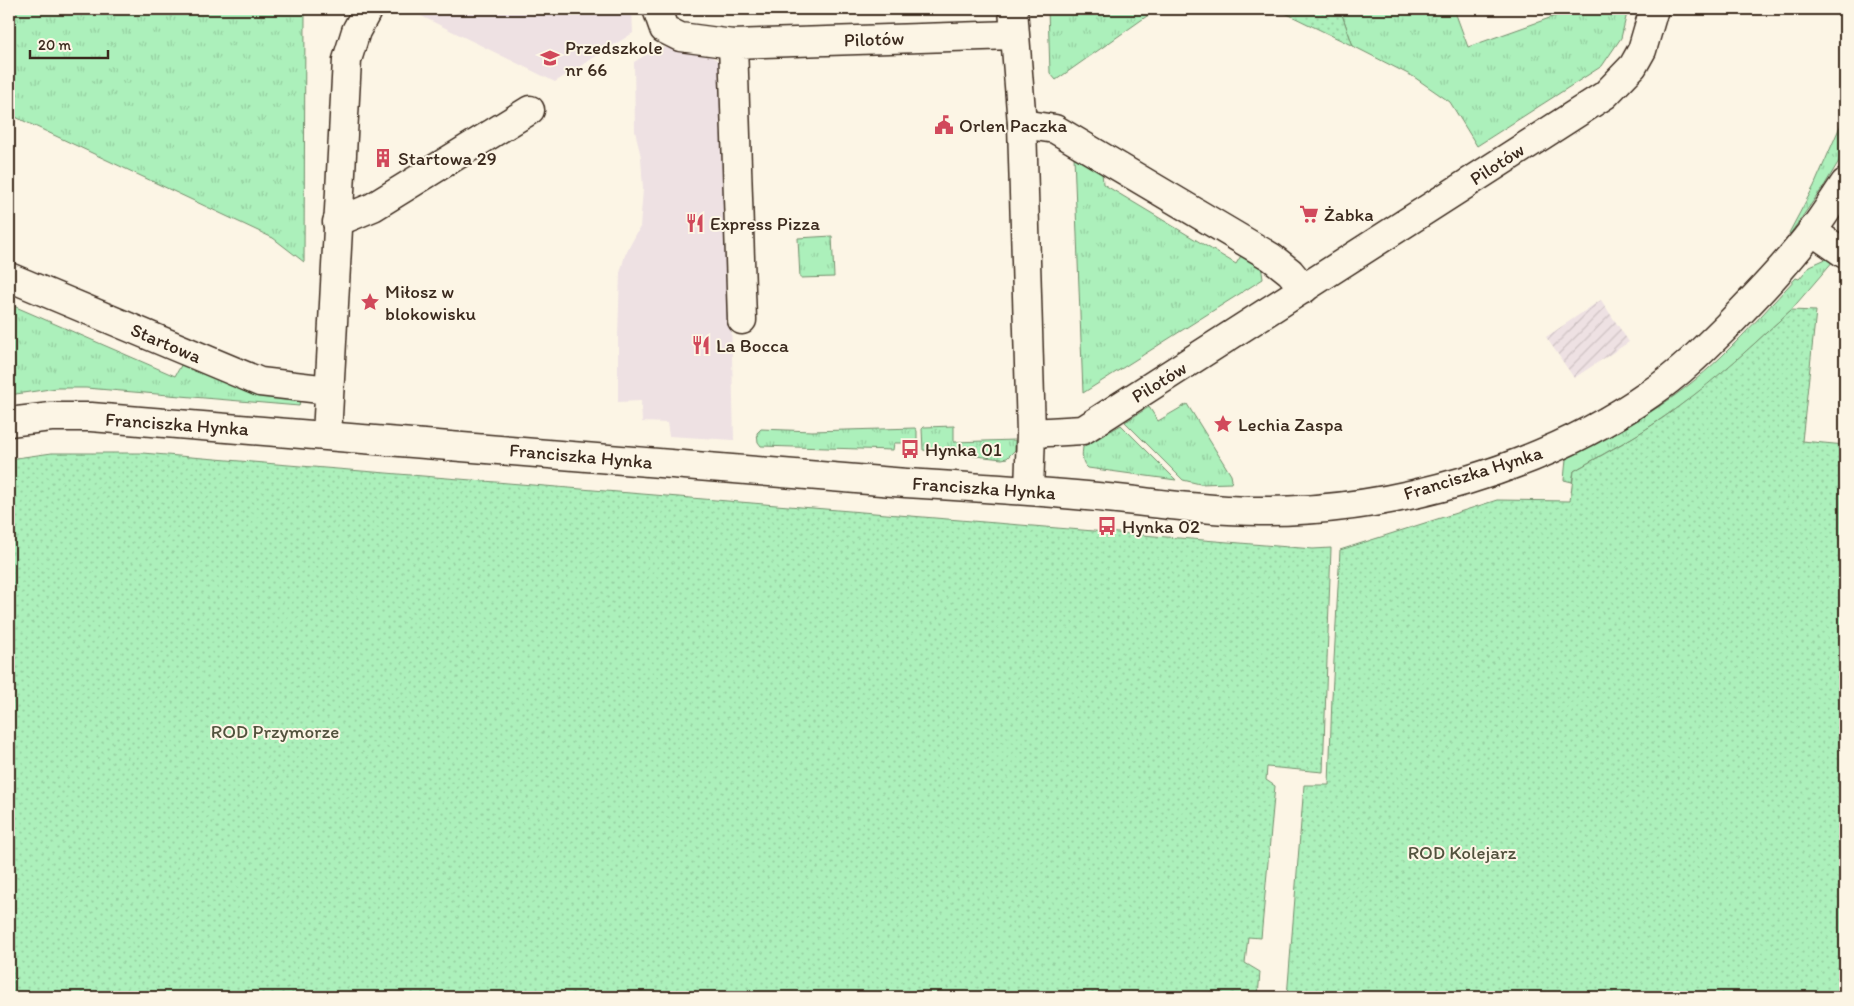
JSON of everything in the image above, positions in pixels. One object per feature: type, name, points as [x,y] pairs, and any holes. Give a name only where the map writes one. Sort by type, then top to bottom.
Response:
[{"type":"street","points":[[327,435],[337,222],[348,60],[356,31],[368,9]]},
{"type":"street","name":"Pilotów","points":[[657,9],[664,29],[680,37],[732,44],[1014,22],[1022,124],[1031,433],[1029,490]]},
{"type":"street","name":"Pilotów","points":[[1031,433],[1083,430],[1605,95],[1632,67],[1638,58],[1654,9]]},
{"type":"street","points":[[732,44],[742,320]]},
{"type":"street","points":[[337,222],[373,207],[530,110]]},
{"type":"street","points":[[1022,124],[1055,129],[1120,167],[1271,257],[1290,272],[1304,289]]},
{"type":"street","name":"Franciszka Hynka","points":[[9,422],[51,417],[91,417],[906,483],[1029,490],[1203,508],[1259,511],[1315,510],[1378,501],[1440,488],[1508,466],[1579,437],[1652,393],[1697,356],[1747,304],[1812,231],[1845,183]]},
{"type":"street","points":[[1812,231],[1845,254]]},
{"type":"street","name":"Startowa","points":[[9,277],[260,382],[329,390]]},
{"type":"shaded area","name":"Przedszkole nr 66","points":[[407,9],[632,9],[633,33],[555,82]]},
{"type":"shaded area","points":[[696,47],[725,65],[734,440],[669,436],[667,423],[642,422],[641,401],[618,402],[620,273],[625,255],[640,227],[643,189],[641,157],[635,131],[634,62],[657,48]]},
{"type":"shaded area","points":[[1601,300],[1629,342],[1574,378],[1546,337]]},
{"type":"green space","points":[[9,9],[305,9],[304,262],[273,238],[9,114]]},
{"type":"green space","points":[[1048,9],[1157,9],[1056,80],[1050,73]]},
{"type":"green space","points":[[1277,9],[1340,9],[1353,46]]},
{"type":"green space","points":[[1340,9],[1454,9],[1468,47],[1575,9],[1628,9],[1621,38],[1602,66],[1477,146],[1450,102],[1414,77],[1353,46]]},
{"type":"green space","points":[[1845,115],[1845,151],[1824,186],[1790,234],[1814,186]]},
{"type":"green space","points":[[1074,156],[1102,171],[1103,184],[1236,264],[1242,254],[1261,265],[1263,279],[1083,393]]},
{"type":"green space","points":[[832,236],[834,277],[800,278],[798,238]]},
{"type":"green space","points":[[1828,258],[1834,260],[1791,310],[1717,378],[1642,432],[1574,471],[1572,482],[1564,480],[1566,459],[1628,426],[1687,387],[1732,347],[1796,278],[1799,279],[1810,266]]},
{"type":"green space","points":[[9,304],[175,376],[183,362],[301,394],[299,406],[86,388],[57,388],[9,395],[9,337],[12,326],[9,324]]},
{"type":"green space","name":"ROD Kolejarz","points":[[1791,310],[1816,311],[1802,441],[1845,445],[1845,997],[1287,997],[1304,785],[1329,785],[1340,550],[1497,500],[1570,501],[1574,471],[1640,433],[1693,396],[1722,373]]},
{"type":"green space","points":[[1187,404],[1231,475],[1231,483],[1200,484],[1183,480],[1125,422],[1149,407],[1158,421]]},
{"type":"green space","points":[[1121,425],[1176,480],[1088,468],[1086,466],[1082,456],[1083,447]]},
{"type":"green space","points":[[954,426],[954,442],[1015,440],[1015,450],[1007,458],[1002,459],[923,450],[922,429],[924,427]]},
{"type":"green space","points":[[915,428],[917,431],[917,443],[894,443],[893,450],[761,446],[758,442],[757,433],[761,429],[812,431]]},
{"type":"green space","name":"ROD Przymorze","points":[[52,453],[142,453],[1313,549],[1331,548],[1323,772],[1267,767],[1266,780],[1275,786],[1261,938],[1248,937],[1245,963],[1260,972],[1258,997],[9,997],[9,459]]},
{"type":"place","name":"Przedszkole nr 66","points":[[550,58]]},
{"type":"place","name":"Orlen Paczka","points":[[944,125]]},
{"type":"place","name":"Startowa 29","points":[[383,158]]},
{"type":"place","name":"Żabka","points":[[1309,214]]},
{"type":"place","name":"Express Pizza","points":[[695,223]]},
{"type":"place","name":"Miłosz w blokowisku","points":[[370,302]]},
{"type":"place","name":"La Bocca","points":[[701,345]]},
{"type":"place","name":"Lechia Zaspa","points":[[1223,424]]},
{"type":"place","name":"Hynka 01","points":[[910,449]]},
{"type":"place","name":"Hynka 02","points":[[1107,526]]}]
